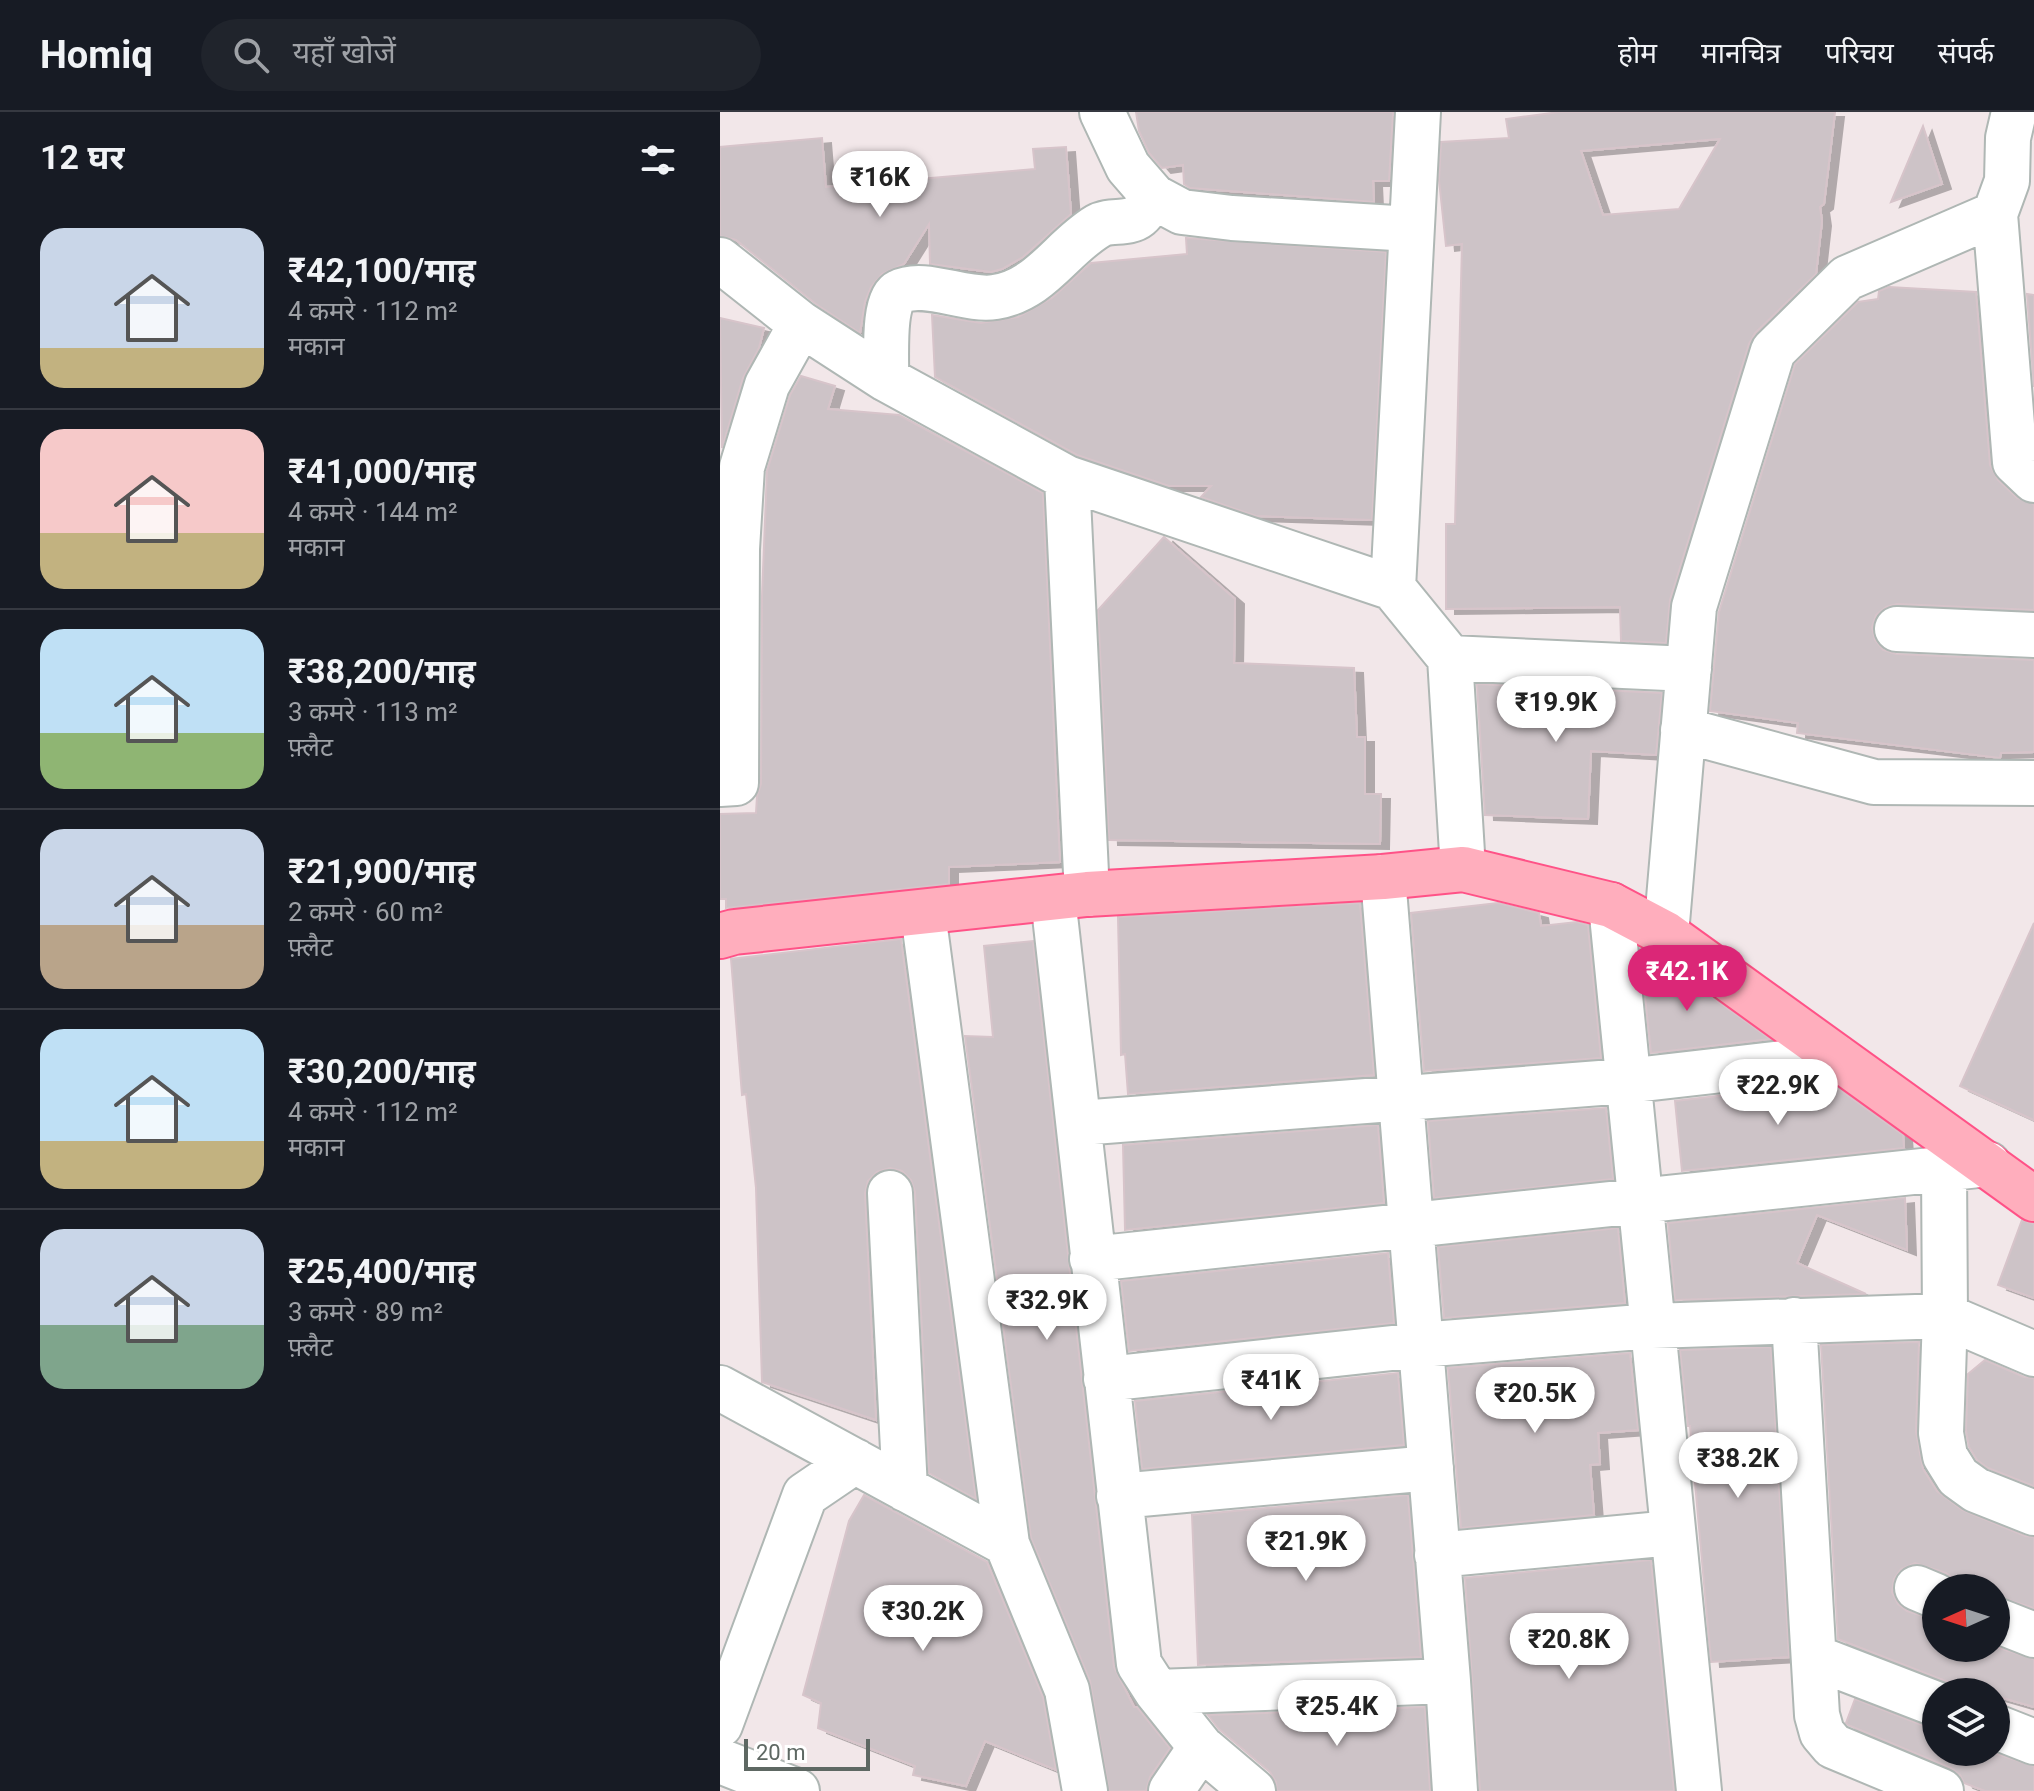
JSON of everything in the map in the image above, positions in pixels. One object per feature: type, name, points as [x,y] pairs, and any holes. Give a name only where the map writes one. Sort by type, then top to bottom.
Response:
[{"type":"main road","points":[[720,936],[1070,896],[1383,877],[1463,869],[1611,905],[1666,934],[2034,1199]]},
{"type":"street","points":[[1102,112],[1128,167],[1154,197],[1182,212],[1411,229]]},
{"type":"street","points":[[1393,588],[1418,112]]},
{"type":"street","points":[[2014,112],[2008,138],[2012,194],[2015,462],[2034,480]]},
{"type":"street","points":[[1666,934],[1694,607],[1773,351],[1847,278],[2012,194]]},
{"type":"street","points":[[886,379],[888,303],[898,292],[916,288],[969,298],[994,298],[1020,291],[1040,278],[1101,224],[1134,219],[1154,197]]},
{"type":"street","points":[[720,260],[801,324],[886,379],[1067,478],[1393,588],[1450,658],[1463,869]]},
{"type":"street","points":[[720,784],[736,783],[737,549],[742,467],[767,385],[801,324]]},
{"type":"street","points":[[1067,478],[1070,896],[1080,1123],[1092,1259],[1139,1664],[1201,1747],[1253,1791]]},
{"type":"street","points":[[1897,629],[2034,635]]},
{"type":"street","points":[[1450,658],[1689,669]]},
{"type":"street","points":[[1683,730],[1874,782],[2034,783]]},
{"type":"street","points":[[1383,877],[1455,1791]]},
{"type":"street","points":[[1611,905],[1626,1081],[1699,1791]]},
{"type":"street","points":[[923,913],[1007,1544],[1067,1690],[1085,1791]]},
{"type":"street","points":[[1080,1123],[1626,1081],[1836,1057]]},
{"type":"street","points":[[1092,1259],[1988,1164]]},
{"type":"street","points":[[1944,1168],[1945,1316],[1941,1433],[1945,1456],[1958,1477],[1976,1490],[2034,1513]]},
{"type":"street","points":[[890,1193],[905,1489]]},
{"type":"street","points":[[1106,1379],[1420,1345],[1652,1326],[1794,1320],[1945,1316],[2034,1354]]},
{"type":"street","points":[[1794,1320],[1817,1715],[1822,1733],[1833,1746],[1941,1791]]},
{"type":"street","points":[[720,1388],[1007,1544]]},
{"type":"street","points":[[720,1725],[805,1495],[855,1461]]},
{"type":"street","points":[[1119,1496],[1431,1468]]},
{"type":"street","points":[[1437,1555],[1672,1533]]},
{"type":"street","points":[[2010,1626],[2034,1635]]},
{"type":"street","points":[[1814,1657],[1922,1699]]},
{"type":"street","points":[[1157,1692],[1448,1681]]},
{"type":"street","points":[[2010,1733],[2034,1742]]},
{"type":"street","points":[[1171,1791],[1201,1747]]},
{"type":"street","points":[[720,1761],[797,1791]]},
{"type":"building","points":[[1136,112],[1393,112],[1389,181],[1373,181],[1374,202],[1190,188],[1184,184],[1183,165],[1162,168],[1149,153],[1139,131]]},
{"type":"building","points":[[1559,112],[1835,112],[1824,204],[1820,207],[1822,221],[1816,274],[1755,333],[1749,344],[1670,600],[1666,643],[1621,641],[1620,607],[1446,609],[1446,524],[1455,524],[1462,244],[1446,246],[1439,180],[1441,142],[1509,138],[1506,119]],"holes":[[[1720,139],[1679,209],[1603,215],[1581,151]]]},
{"type":"building","points":[[1923,126],[1942,184],[1891,202]]},
{"type":"building","points":[[822,138],[826,187],[1035,169],[1033,149],[1066,147],[1071,214],[1023,257],[991,272],[930,264],[929,224],[904,264],[882,274],[871,287],[860,333],[816,304],[736,240],[720,236],[720,147]]},
{"type":"building","points":[[1186,238],[1386,252],[1372,520],[1256,516],[1201,497],[1211,486],[1169,486],[1077,455],[935,377],[932,315],[981,323],[1018,317],[1052,298],[1091,263],[1187,254]]},
{"type":"building","points":[[1889,287],[1976,292],[1990,465],[1998,480],[2017,498],[2034,504],[2034,610],[1897,604],[1886,607],[1876,615],[1872,627],[1875,640],[1883,650],[1896,654],[2034,660],[2034,752],[2001,753],[2000,758],[1797,733],[1798,723],[1710,711],[1719,612],[1795,364],[1858,302],[1878,299],[1879,291]]},
{"type":"building","points":[[2027,294],[2034,295],[2034,387]]},
{"type":"building","points":[[720,318],[764,328],[759,348],[743,378],[722,448]]},
{"type":"building","points":[[801,376],[835,386],[828,409],[899,415],[1043,493],[1060,862],[949,867],[949,884],[726,908],[726,899],[720,899],[720,814],[756,813],[761,784],[762,596],[767,471],[790,395]]},
{"type":"building","points":[[1164,537],[1235,599],[1234,663],[1354,668],[1357,737],[1365,737],[1365,794],[1381,794],[1380,844],[1109,840],[1098,610]]},
{"type":"building","points":[[1477,684],[1662,693],[1656,755],[1591,751],[1588,819],[1485,815]]},
{"type":"building","points":[[1360,903],[1374,1075],[1128,1094],[1125,1054],[1121,1055],[1118,917]]},
{"type":"building","points":[[1498,903],[1539,913],[1541,926],[1577,922],[1588,925],[1601,1058],[1424,1071],[1411,913]]},
{"type":"building","points":[[2034,923],[2034,1120],[1960,1086]]},
{"type":"building","points":[[901,939],[976,1499],[929,1473],[915,1192],[911,1180],[902,1171],[890,1168],[877,1172],[868,1181],[865,1193],[876,1420],[762,1382],[756,1188],[746,1094],[742,1095],[731,959]]},
{"type":"building","points":[[1033,941],[1114,1667],[1134,1707],[1170,1748],[1150,1777],[1146,1791],[1109,1791],[1090,1681],[1031,1538],[965,1036],[993,1037],[984,946]]},
{"type":"building","points":[[1640,949],[1653,955],[1770,1039],[1651,1053]]},
{"type":"building","points":[[1830,1083],[1903,1135],[1904,1148],[1682,1171],[1675,1101]]},
{"type":"building","points":[[1606,1108],[1613,1179],[1434,1198],[1428,1121]]},
{"type":"building","points":[[1378,1125],[1384,1203],[1125,1230],[1123,1145]]},
{"type":"building","points":[[1905,1198],[1907,1250],[1817,1215],[1797,1263],[1866,1294],[1675,1300],[1668,1223]]},
{"type":"building","points":[[2022,1220],[2034,1224],[2034,1298],[1998,1285]]},
{"type":"building","points":[[1618,1228],[1625,1303],[1444,1318],[1438,1247]]},
{"type":"building","points":[[1388,1253],[1394,1323],[1129,1351],[1121,1281]]},
{"type":"building","points":[[1919,1342],[1916,1432],[1923,1469],[1937,1491],[1962,1510],[2034,1537],[2034,1608],[2010,1600],[2010,1574],[1947,1574],[1915,1563],[1901,1569],[1894,1579],[1892,1592],[1898,1604],[1922,1616],[1922,1662],[2010,1662],[2010,1651],[2034,1659],[2034,1707],[2010,1700],[2010,1678],[1938,1678],[1838,1639],[1821,1345]]},
{"type":"building","points":[[1771,1347],[1789,1657],[1711,1662],[1690,1426],[1680,1350]]},
{"type":"building","points":[[1630,1353],[1638,1430],[1598,1433],[1600,1464],[1590,1465],[1594,1515],[1461,1528],[1448,1368]]},
{"type":"building","points":[[1985,1360],[2024,1377],[2034,1378],[2034,1486],[1988,1468],[1977,1460],[1969,1447],[1966,1431],[1968,1374]]},
{"type":"building","points":[[1398,1373],[1404,1445],[1142,1469],[1135,1401]]},
{"type":"building","points":[[864,1495],[987,1562],[1043,1697],[1056,1770],[985,1741],[966,1786],[913,1775],[915,1766],[818,1728],[821,1703],[803,1695],[849,1521]]},
{"type":"building","points":[[1408,1495],[1421,1657],[1198,1665],[1192,1515]]},
{"type":"building","points":[[1651,1560],[1674,1791],[1480,1791],[1465,1578]]},
{"type":"building","points":[[1855,1699],[1922,1725],[1922,1756],[1848,1725],[1846,1723]]},
{"type":"building","points":[[1425,1707],[1430,1791],[1277,1791],[1270,1772],[1219,1729],[1208,1715]]},
{"type":"building","points":[[2010,1758],[2034,1766],[2034,1791],[1985,1791],[1964,1783],[1946,1766],[2010,1766]]}]
